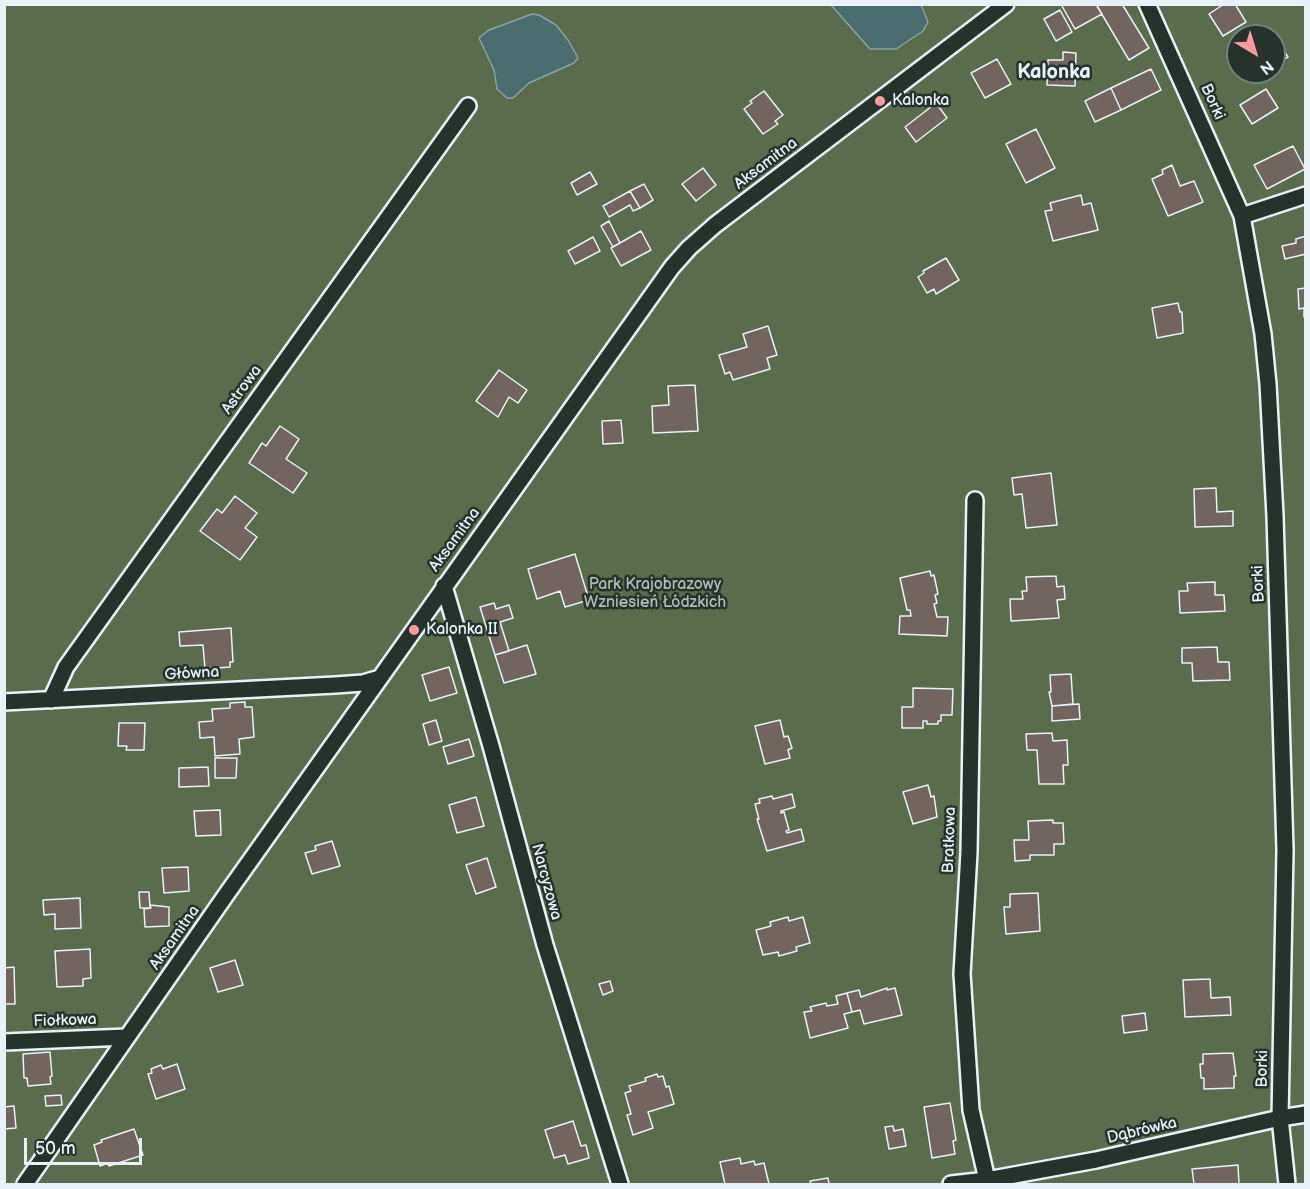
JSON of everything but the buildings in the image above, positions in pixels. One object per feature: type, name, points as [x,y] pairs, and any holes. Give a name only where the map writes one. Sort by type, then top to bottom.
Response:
[{"type":"street","name":"Aksamitna","points":[[25,1185],[444,586],[679,258],[731,213],[1006,4]]},
{"type":"street","name":"Borki","points":[[1147,4],[1242,216],[1263,334],[1275,516],[1285,850],[1280,1118],[1287,1185]]},
{"type":"street","name":"Astrowa","points":[[51,700],[66,667],[468,106]]},
{"type":"street","points":[[1242,216],[1305,195]]},
{"type":"street","name":"Bratkowa","points":[[975,500],[969,852],[962,974],[971,1110],[987,1180]]},
{"type":"street","name":"Narcyzowa","points":[[444,586],[491,746],[545,945],[620,1185]]},
{"type":"street","name":"Główna","points":[[4,702],[353,684],[380,678]]},
{"type":"street","name":"Fiołkowa","points":[[4,1042],[127,1037]]},
{"type":"street","name":"Dąbrówka","points":[[951,1185],[1096,1160],[1305,1114]]},
{"type":"green space","name":"Park Krajobrazowy Wzniesień Łódzkich","points":[[5,5],[1305,5],[1305,1184],[5,1184]]},
{"type":"water","points":[[831,5],[921,5],[928,22],[923,31],[896,49],[870,49]]},
{"type":"water","points":[[532,14],[539,15],[556,25],[578,58],[574,63],[529,83],[513,98],[507,98],[497,89],[494,70],[479,38],[489,30]]},
{"type":"place","name":"Kalonka","points":[[880,101]]},
{"type":"place","name":"Kalonka II","points":[[414,630]]},
{"type":"district","name":"Kalonka","points":[[1054,73]]}]
